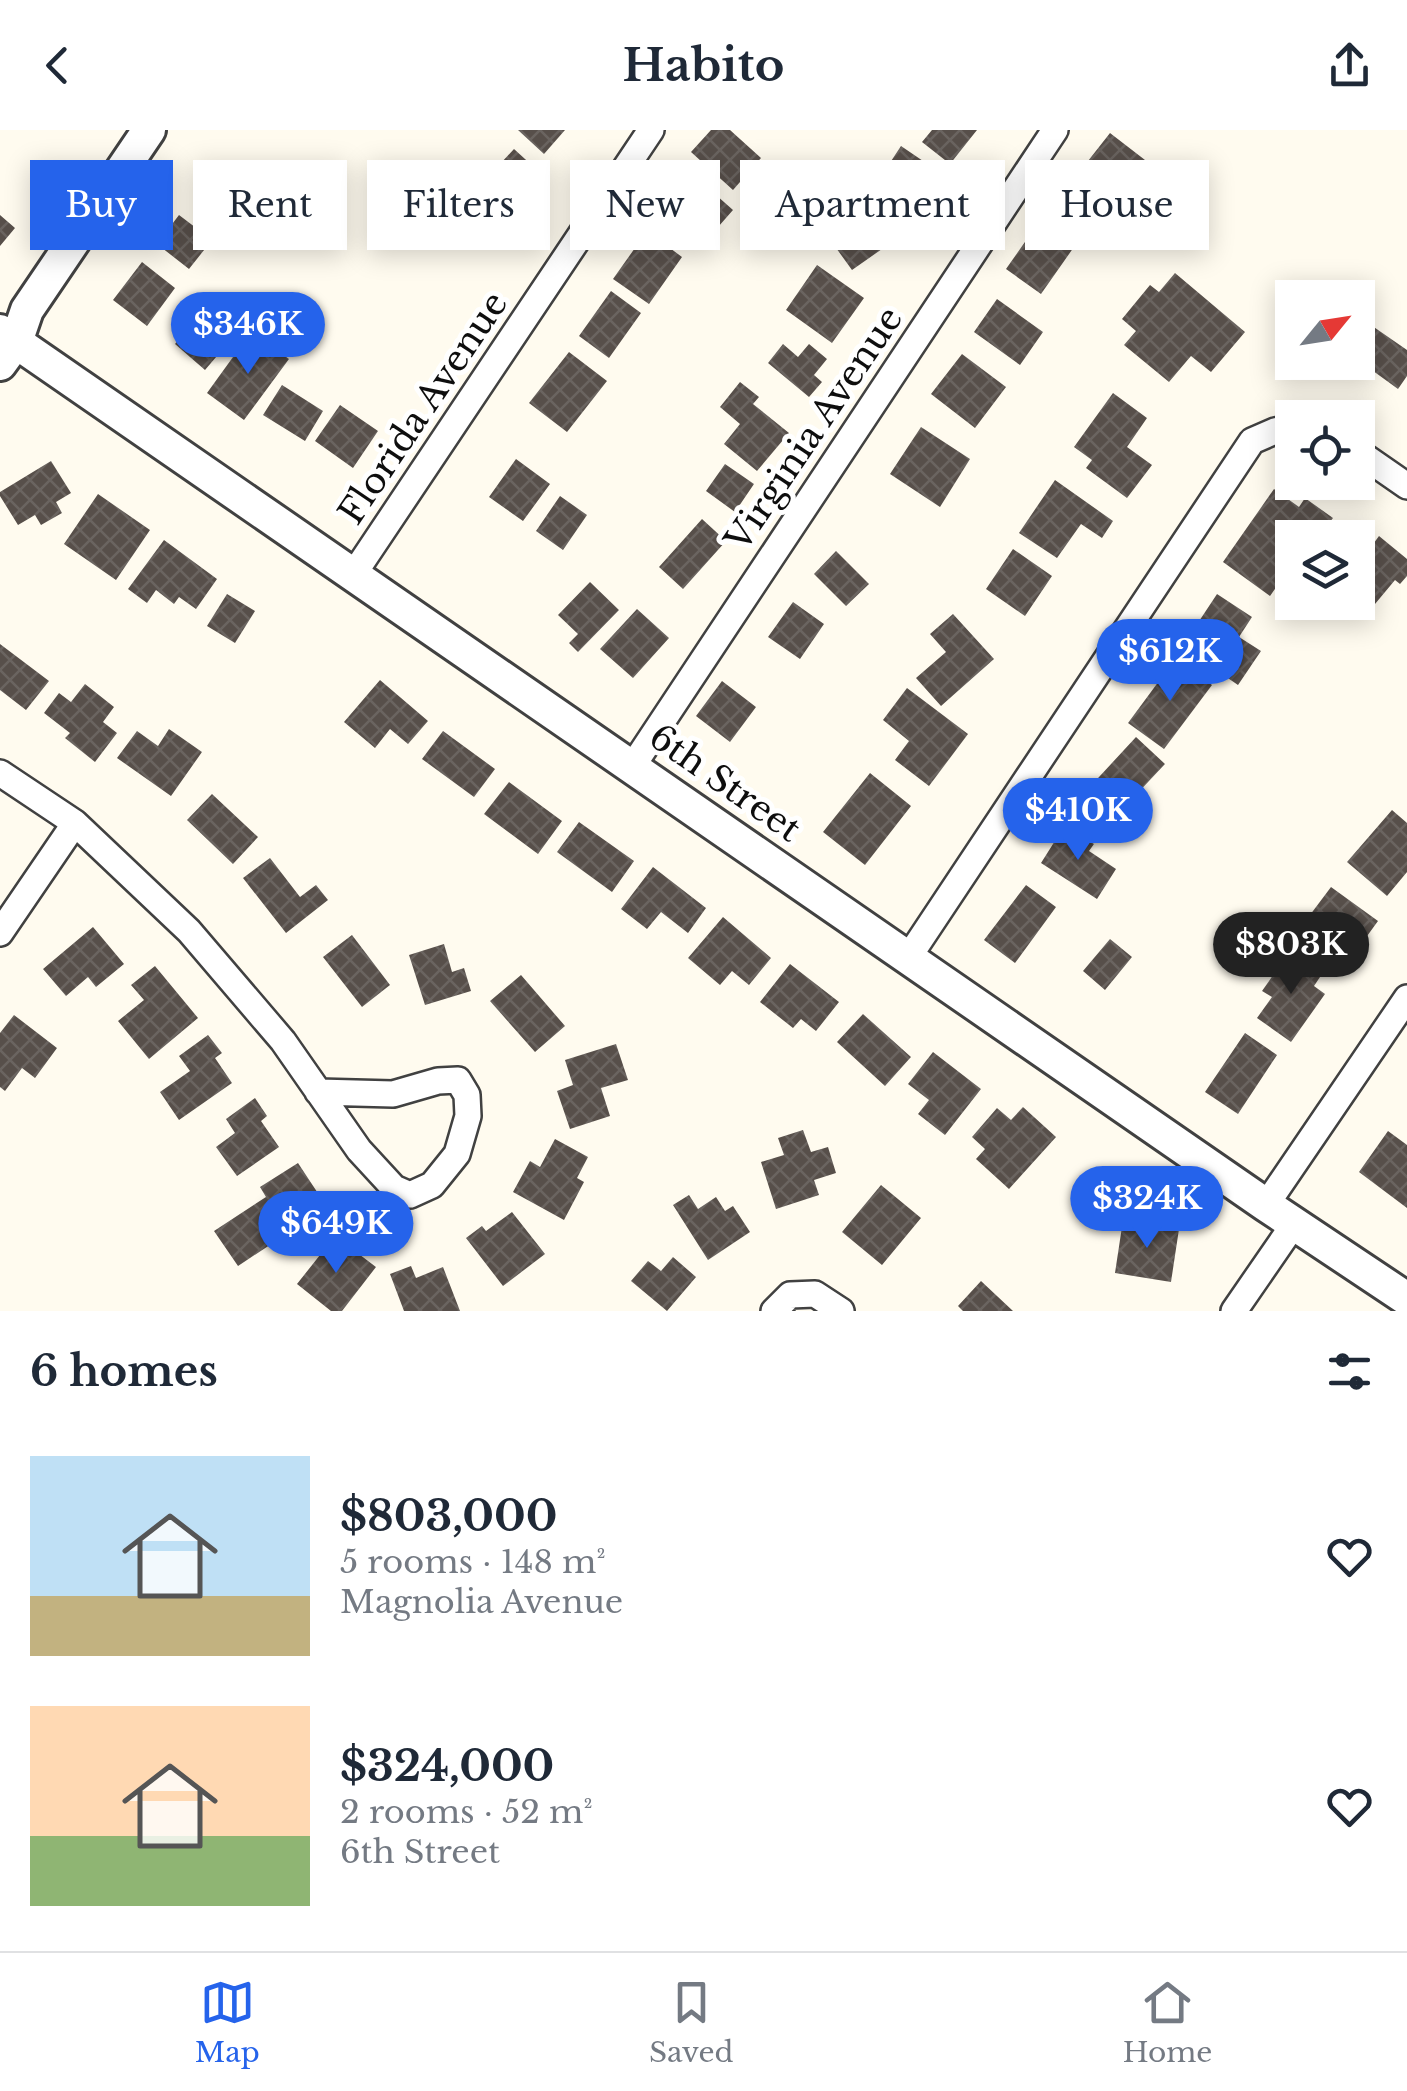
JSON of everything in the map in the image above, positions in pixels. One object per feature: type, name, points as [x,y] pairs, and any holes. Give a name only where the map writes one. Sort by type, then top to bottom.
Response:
[{"type":"street","points":[[5,345],[148,130]]},
{"type":"street","name":"Florida Avenue","points":[[353,575],[651,130]]},
{"type":"street","name":"Virginia Avenue","points":[[632,768],[1055,130]]},
{"type":"street","name":"6th Street","points":[[5,345],[353,575],[1407,1299]]},
{"type":"street","points":[[908,958],[1252,442],[1275,431]]},
{"type":"street","points":[[1375,464],[1407,486]]},
{"type":"street","points":[[0,773],[74,823],[189,931],[283,1041],[318,1092],[359,1150],[394,1188],[410,1194],[432,1185],[457,1154],[468,1116],[467,1095],[458,1080],[438,1081],[393,1094],[318,1092]]},
{"type":"street","points":[[0,933],[74,823]]},
{"type":"street","points":[[1266,1205],[1407,998]]},
{"type":"street","points":[[1234,1311],[1294,1224]]},
{"type":"street","points":[[774,1311],[790,1295],[816,1294],[841,1311]]},
{"type":"building","points":[[518,130],[565,130],[544,154]]},
{"type":"building","points":[[711,130],[730,130],[761,158],[740,160],[740,182],[733,190],[720,178],[720,160],[700,160],[691,152]]},
{"type":"building","points":[[932,130],[977,130],[953,160],[945,160],[922,142]]},
{"type":"building","points":[[1110,133],[1145,160],[1089,160]]},
{"type":"building","points":[[901,146],[922,160],[892,160]]},
{"type":"building","points":[[514,149],[526,160],[504,160]]},
{"type":"building","points":[[720,199],[733,210],[720,225]]},
{"type":"building","points":[[0,215],[15,228],[0,246]]},
{"type":"building","points":[[179,215],[193,226],[193,250],[204,250],[189,269],[165,250],[173,250],[173,223]]},
{"type":"building","points":[[1025,242],[1025,250],[1072,250],[1041,294],[1006,269]]},
{"type":"building","points":[[634,250],[673,250],[682,257],[649,304],[613,279]]},
{"type":"building","points":[[838,250],[881,250],[852,270]]},
{"type":"building","points":[[142,262],[175,288],[147,326],[113,300]]},
{"type":"building","points":[[817,265],[864,298],[832,343],[786,310]]},
{"type":"building","points":[[1175,273],[1245,332],[1211,372],[1191,356],[1169,382],[1124,345],[1136,331],[1122,319],[1150,285],[1159,292]]},
{"type":"building","points":[[611,291],[641,313],[609,358],[579,336]]},
{"type":"building","points":[[219,292],[243,313],[216,345],[222,350],[205,370],[175,344]]},
{"type":"building","points":[[997,299],[1043,332],[1020,365],[974,332]]},
{"type":"building","points":[[1375,328],[1407,350],[1407,376],[1398,389],[1375,372]]},
{"type":"building","points":[[246,339],[259,349],[265,341],[289,359],[244,420],[207,393]]},
{"type":"building","points":[[783,344],[798,357],[809,344],[827,359],[814,375],[822,382],[809,397],[768,363]]},
{"type":"building","points":[[569,352],[607,381],[567,432],[529,403]]},
{"type":"building","points":[[962,354],[1006,387],[975,428],[931,394]]},
{"type":"building","points":[[740,382],[759,397],[753,404],[789,433],[757,471],[724,444],[740,424],[720,407]]},
{"type":"building","points":[[282,385],[323,411],[305,441],[263,415]]},
{"type":"building","points":[[1113,393],[1147,418],[1127,447],[1152,465],[1127,498],[1086,468],[1092,460],[1074,447]]},
{"type":"building","points":[[340,405],[378,431],[353,468],[315,441]]},
{"type":"building","points":[[921,427],[970,459],[940,507],[890,474]]},
{"type":"building","points":[[516,459],[550,484],[523,521],[489,497]]},
{"type":"building","points":[[51,461],[71,493],[56,502],[62,513],[41,525],[35,515],[18,525],[0,492]]},
{"type":"building","points":[[725,464],[754,484],[735,512],[706,491]]},
{"type":"building","points":[[1055,480],[1113,521],[1102,538],[1081,524],[1057,558],[1019,533]]},
{"type":"building","points":[[1274,489],[1275,500],[1289,500],[1299,507],[1308,500],[1333,518],[1275,520],[1275,589],[1270,596],[1223,562]]},
{"type":"building","points":[[98,494],[150,530],[116,580],[64,544]]},
{"type":"building","points":[[560,496],[587,515],[563,550],[536,531]]},
{"type":"building","points":[[702,519],[726,541],[683,589],[659,567]]},
{"type":"building","points":[[1379,536],[1407,559],[1407,576],[1400,584],[1395,580],[1375,604],[1375,542]]},
{"type":"building","points":[[164,540],[217,579],[196,609],[179,597],[174,604],[156,590],[147,603],[128,589]]},
{"type":"building","points":[[1013,549],[1052,576],[1025,616],[986,589]]},
{"type":"building","points":[[836,551],[869,584],[846,606],[814,574]]},
{"type":"building","points":[[590,582],[619,610],[578,652],[569,643],[578,634],[558,615]]},
{"type":"building","points":[[227,594],[255,611],[235,643],[207,626]]},
{"type":"building","points":[[1217,594],[1252,617],[1239,637],[1261,651],[1238,685],[1182,647]]},
{"type":"building","points":[[793,602],[824,624],[800,659],[768,637]]},
{"type":"building","points":[[637,609],[669,638],[633,678],[600,649]]},
{"type":"building","points":[[953,614],[994,659],[941,706],[916,678],[946,652],[930,634]]},
{"type":"building","points":[[0,644],[49,681],[26,710],[0,690]]},
{"type":"building","points":[[1176,658],[1212,685],[1164,749],[1128,723]]},
{"type":"building","points":[[380,680],[428,721],[408,744],[390,729],[375,748],[344,722]]},
{"type":"building","points":[[722,681],[756,707],[730,742],[696,716]]},
{"type":"building","points":[[85,684],[114,707],[103,722],[117,733],[95,762],[65,738],[70,733],[44,713],[59,693],[71,702]]},
{"type":"building","points":[[907,688],[968,734],[929,786],[895,760],[909,741],[883,720]]},
{"type":"building","points":[[169,729],[202,752],[171,796],[117,758],[137,731],[158,746]]},
{"type":"building","points":[[443,731],[495,769],[474,797],[422,759]]},
{"type":"building","points":[[1136,737],[1165,764],[1116,816],[1087,790]]},
{"type":"building","points":[[870,773],[911,806],[865,865],[823,832]]},
{"type":"building","points":[[509,782],[562,821],[538,854],[484,814]]},
{"type":"building","points":[[212,794],[258,837],[233,864],[187,820]]},
{"type":"building","points":[[1392,810],[1407,823],[1407,872],[1387,896],[1347,862]]},
{"type":"building","points":[[579,822],[634,861],[612,892],[557,852]]},
{"type":"building","points":[[1065,825],[1094,844],[1089,851],[1116,869],[1097,899],[1041,863]]},
{"type":"building","points":[[270,858],[300,897],[316,885],[328,900],[286,933],[243,878]]},
{"type":"building","points":[[653,867],[706,908],[688,933],[661,912],[647,929],[621,909]]},
{"type":"building","points":[[1026,885],[1056,907],[1015,963],[984,940]]},
{"type":"building","points":[[1331,887],[1378,921],[1346,965],[1298,931]]},
{"type":"building","points":[[723,917],[771,958],[749,985],[732,971],[720,985],[688,958]]},
{"type":"building","points":[[93,927],[124,964],[96,987],[88,977],[66,996],[43,969]]},
{"type":"building","points":[[352,935],[390,985],[362,1007],[323,957]]},
{"type":"building","points":[[1110,939],[1132,957],[1105,990],[1083,971]]},
{"type":"building","points":[[444,944],[452,972],[464,968],[471,991],[425,1005],[409,955]]},
{"type":"building","points":[[1290,951],[1322,974],[1314,986],[1325,994],[1291,1042],[1257,1018],[1272,997],[1262,991]]},
{"type":"building","points":[[790,964],[839,1002],[816,1031],[801,1019],[793,1028],[760,1002]]},
{"type":"building","points":[[155,966],[198,1018],[149,1059],[118,1021],[144,1000],[131,985]]},
{"type":"building","points":[[521,975],[565,1026],[535,1052],[490,1001]]},
{"type":"building","points":[[863,1014],[911,1057],[885,1086],[837,1042]]},
{"type":"building","points":[[14,1015],[57,1048],[35,1078],[22,1068],[5,1091],[0,1087],[0,1033]]},
{"type":"building","points":[[1245,1033],[1277,1055],[1238,1114],[1205,1092]]},
{"type":"building","points":[[208,1035],[222,1053],[215,1058],[232,1083],[179,1120],[160,1092],[190,1071],[179,1056]]},
{"type":"building","points":[[616,1044],[628,1080],[601,1088],[610,1116],[570,1129],[557,1091],[573,1085],[565,1060]]},
{"type":"building","points":[[933,1052],[981,1089],[945,1135],[918,1114],[929,1100],[908,1084]]},
{"type":"building","points":[[255,1098],[267,1116],[261,1121],[279,1147],[237,1176],[216,1147],[235,1133],[226,1119]]},
{"type":"building","points":[[1023,1107],[1056,1137],[1009,1189],[976,1159],[985,1149],[972,1137],[997,1108],[1011,1120]]},
{"type":"building","points":[[803,1130],[811,1152],[828,1147],[836,1173],[814,1180],[819,1195],[776,1209],[761,1162],[784,1155],[778,1138]]},
{"type":"building","points":[[1388,1131],[1407,1145],[1407,1208],[1359,1172]]},
{"type":"building","points":[[555,1139],[588,1157],[577,1178],[584,1182],[564,1220],[513,1192],[530,1161],[540,1167]]},
{"type":"building","points":[[298,1163],[327,1207],[238,1266],[214,1231],[266,1197],[260,1187]]},
{"type":"building","points":[[881,1185],[921,1218],[882,1265],[842,1232]]},
{"type":"building","points":[[689,1195],[698,1209],[716,1197],[725,1211],[733,1206],[750,1232],[708,1260],[673,1205]]},
{"type":"building","points":[[512,1212],[545,1254],[503,1286],[466,1238],[482,1226],[486,1231]]},
{"type":"building","points":[[1123,1220],[1179,1229],[1171,1282],[1115,1273]]},
{"type":"building","points":[[335,1236],[376,1267],[342,1311],[331,1311],[297,1284]]},
{"type":"building","points":[[673,1257],[696,1277],[667,1311],[631,1281],[648,1261],[661,1271]]},
{"type":"building","points":[[411,1266],[416,1278],[443,1267],[460,1311],[404,1311],[390,1274]]},
{"type":"building","points":[[981,1281],[1013,1311],[963,1311],[958,1306]]}]
